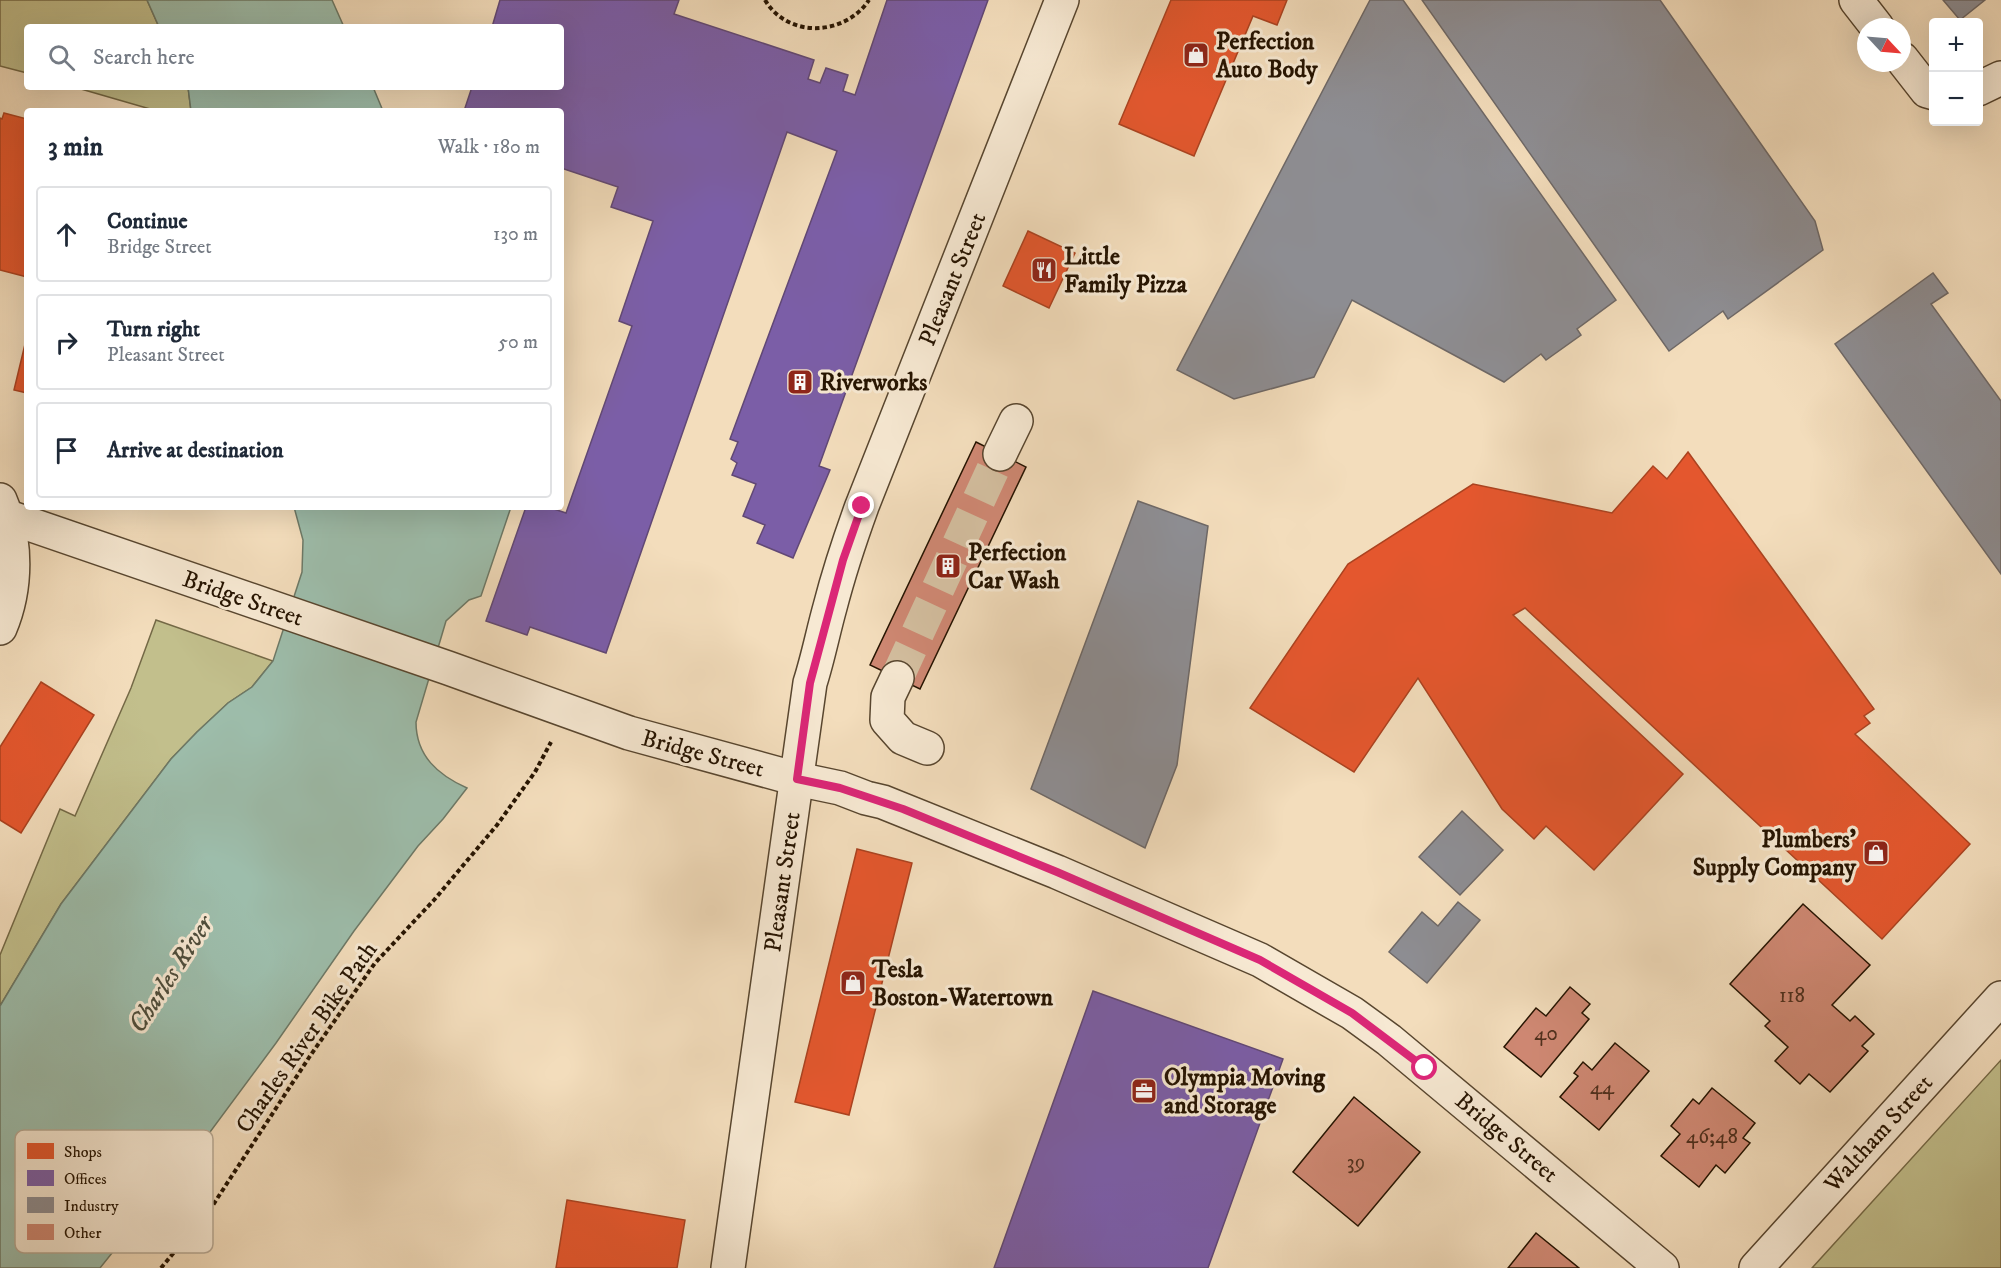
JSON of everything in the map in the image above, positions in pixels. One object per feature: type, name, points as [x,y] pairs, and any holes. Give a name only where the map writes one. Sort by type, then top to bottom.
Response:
[{"type":"street","name":"Pleasant Street","points":[[728,1268],[810,683],[843,560],[862,506],[1062,0]]},
{"type":"street","points":[[1856,0],[1870,18]]},
{"type":"street","points":[[1911,71],[1929,92]]},
{"type":"street","points":[[1983,87],[2001,78]]},
{"type":"street","points":[[1000,454],[1016,421]]},
{"type":"street","name":"Bridge Street","points":[[2,510],[246,600],[448,668],[629,733],[797,779],[840,788],[903,809],[1204,934],[1260,960],[1352,1013],[1416,1061],[1662,1268]]},
{"type":"street","points":[[0,628],[13,580],[12,546],[2,510]]},
{"type":"street","points":[[897,678],[888,697],[887,720],[903,738],[927,748]]},
{"type":"street","name":"Waltham Street","points":[[1756,1268],[2001,998]]},
{"type":"path","points":[[765,0],[784,21],[799,27],[816,29],[832,27],[850,20],[863,10],[869,0]]},
{"type":"path","name":"Charles River Bike Path","points":[[213,1205],[310,1056],[375,963],[441,892],[517,799],[552,740],[563,710]]},
{"type":"path","name":"Charles River Bike Path","points":[[161,1268],[174,1253]]},
{"type":"shaded area","points":[[0,0],[147,0],[158,24],[24,24],[24,72],[0,66]]},
{"type":"shaded area","points":[[84,90],[188,90],[191,108],[147,108]]},
{"type":"shaded area","points":[[156,620],[273,661],[252,687],[228,703],[171,759],[61,904],[0,1006],[0,955],[60,809],[75,816],[131,688]]},
{"type":"shaded area","points":[[2001,1060],[2001,1268],[1812,1268]]},
{"type":"water","points":[[147,0],[332,0],[343,24],[158,24]]},
{"type":"water","points":[[188,90],[374,90],[382,108],[191,108]]},
{"type":"water","name":"Charles River","points":[[295,510],[510,510],[481,596],[469,600],[446,621],[416,722],[417,734],[424,754],[438,770],[467,788],[418,846],[354,931],[212,1130],[15,1130],[15,1253],[112,1253],[100,1268],[0,1268],[0,1006],[61,904],[171,759],[228,703],[252,687],[273,661],[302,572],[303,540]]},
{"type":"building: Shops","points":[[1171,0],[1287,0],[1277,25],[1253,16],[1194,156],[1119,124]]},
{"type":"building: Shops","points":[[4,113],[24,118],[24,276],[0,270],[0,118],[2,119]]},
{"type":"building: Shops","points":[[1028,231],[1075,253],[1049,308],[1003,286]]},
{"type":"building: Shops","points":[[24,348],[24,392],[14,390]]},
{"type":"building: Shops","points":[[1688,452],[1874,709],[1864,716],[1870,723],[1855,734],[1970,844],[1882,939],[1525,608],[1513,615],[1683,774],[1594,870],[1546,826],[1534,839],[1502,809],[1418,678],[1354,772],[1250,708],[1348,564],[1473,484],[1612,513],[1653,466],[1667,479]]},
{"type":"building: Shops","points":[[41,682],[94,715],[21,833],[0,820],[0,747]]},
{"type":"building: Shops","name":"Tesla Boston-Watertown","points":[[857,849],[912,863],[849,1115],[795,1102]]},
{"type":"building: Shops","points":[[567,1200],[685,1220],[677,1268],[556,1268]]},
{"type":"building: Offices","name":"Riverworks","points":[[500,0],[679,0],[674,14],[814,60],[808,79],[820,83],[826,68],[848,75],[843,91],[855,95],[887,0],[988,0],[819,466],[830,470],[793,558],[757,543],[765,525],[743,516],[756,484],[732,475],[737,463],[731,459],[738,442],[730,439],[837,151],[787,132],[606,653],[530,627],[527,635],[486,621],[525,510],[557,510],[566,513],[632,326],[619,321],[653,221],[611,207],[618,187],[564,169],[564,108],[465,108],[471,90],[564,90],[564,24],[493,24]]},
{"type":"building: Offices","points":[[1093,991],[1283,1059],[1208,1268],[994,1268]]},
{"type":"building: Industry","points":[[1370,0],[1403,0],[1616,300],[1577,329],[1581,335],[1546,360],[1541,354],[1504,382],[1352,300],[1314,377],[1234,399],[1177,370]]},
{"type":"building: Industry","points":[[1422,0],[1660,0],[1815,221],[1823,250],[1728,319],[1723,311],[1669,351]]},
{"type":"building: Industry","points":[[1943,0],[1985,0],[1962,18],[1958,18]]},
{"type":"building: Industry","points":[[1933,273],[1948,293],[1931,304],[2001,401],[2001,574],[1835,344]]},
{"type":"building: Industry","points":[[1138,501],[1208,526],[1177,765],[1145,848],[1031,789]]},
{"type":"building: Industry","points":[[1462,811],[1503,850],[1460,895],[1419,857]]},
{"type":"building: Industry","points":[[1458,902],[1480,920],[1427,983],[1389,952],[1422,912],[1438,926]]},
{"type":"building: Other","name":"Perfection Car Wash","points":[[976,442],[1026,467],[920,689],[870,665]]},
{"type":"building: Other","points":[[1803,904],[1870,965],[1832,1005],[1850,1021],[1855,1016],[1874,1034],[1862,1046],[1868,1051],[1830,1092],[1809,1074],[1800,1084],[1775,1061],[1788,1047],[1765,1026],[1770,1021],[1730,984]]},
{"type":"building: Other","points":[[1570,987],[1590,1004],[1582,1013],[1589,1019],[1541,1077],[1504,1047],[1536,1008],[1546,1016]]},
{"type":"building: Other","points":[[1615,1043],[1649,1071],[1599,1130],[1560,1097],[1578,1076],[1574,1073],[1583,1062],[1592,1070]]},
{"type":"building: Other","points":[[1712,1088],[1755,1123],[1743,1138],[1750,1143],[1725,1173],[1716,1165],[1699,1187],[1661,1156],[1680,1134],[1671,1126],[1693,1099],[1699,1104]]},
{"type":"building: Other","points":[[1354,1097],[1420,1152],[1358,1226],[1293,1172]]},
{"type":"building: Other","points":[[1536,1233],[1579,1268],[1508,1268]]},
{"type":"tunnel","points":[[897,678],[1000,454]]},
{"type":"place","name":"Perfection Auto Body","points":[[1196,55]]},
{"type":"place","name":"Little Family Pizza","points":[[1044,270]]},
{"type":"place","name":"Riverworks","points":[[800,382]]},
{"type":"place","name":"Perfection Car Wash","points":[[948,566]]},
{"type":"place","name":"Plumbers' Supply Company","points":[[1876,853]]},
{"type":"place","name":"Tesla Boston-Watertown","points":[[853,983]]},
{"type":"place","name":"Olympia Moving and Storage","points":[[1144,1091]]},
{"type":"route","points":[[862,506],[843,560],[810,683],[797,779],[840,788],[903,809],[1204,934],[1306,985],[1352,1013],[1425,1068]]}]
